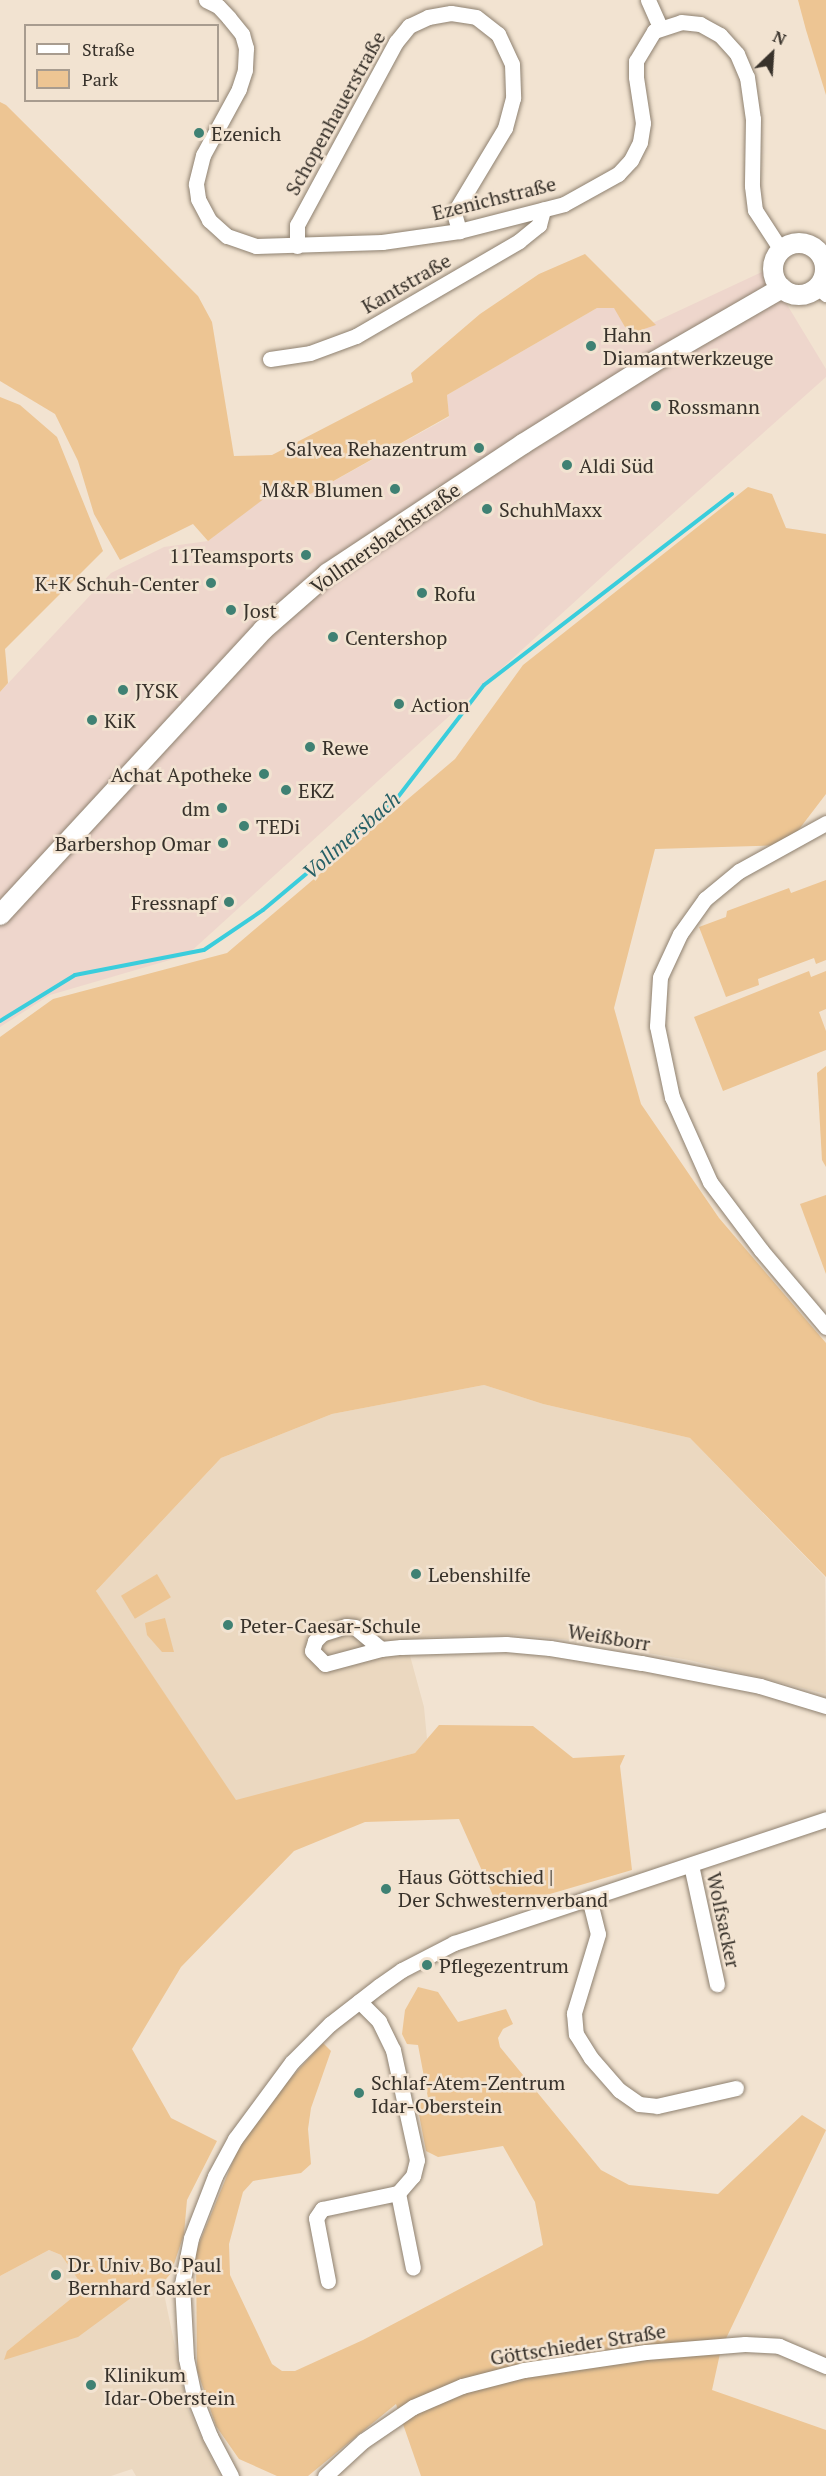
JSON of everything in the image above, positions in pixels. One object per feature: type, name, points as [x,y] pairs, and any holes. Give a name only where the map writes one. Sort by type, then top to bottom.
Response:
[{"type":"main road","points":[[798,243],[823,249],[825,268],[822,291],[801,295],[782,288],[773,267],[781,250],[798,243]]},
{"type":"main road","name":"Vollmersbachstraße","points":[[0,915],[263,630],[328,573],[523,444],[652,363],[782,288]]},
{"type":"street","name":"Ezenichstraße","points":[[206,0],[218,6],[242,33],[246,48],[239,89],[204,155],[196,184],[198,200],[209,220],[227,236],[256,246],[382,242],[459,231],[564,204],[600,185],[618,174],[631,160],[640,142],[643,123],[636,61],[644,44],[660,27]]},
{"type":"street","points":[[648,0],[660,27],[681,22],[700,24],[720,35],[737,54],[747,77],[753,119],[752,186],[755,210],[781,250]]},
{"type":"street","name":"Schopenhauerstraße","points":[[297,246],[297,225],[396,42],[409,26],[428,16],[452,13],[476,17],[498,34],[512,64],[513,98],[505,128],[454,213],[459,231]]},
{"type":"street","name":"Kantstraße","points":[[270,359],[310,353],[356,336],[519,241],[540,225],[543,210]]},
{"type":"street","points":[[826,823],[739,871],[705,899],[680,933],[660,977],[657,1026],[672,1097],[710,1182],[761,1250],[826,1327]]},
{"type":"street","name":"Weißborr","points":[[381,1649],[506,1644],[550,1648],[760,1686],[826,1706]]},
{"type":"street","points":[[231,2476],[220,2457],[194,2396],[186,2358],[182,2284],[191,2238],[215,2176],[235,2139],[292,2062],[330,2024],[359,2001],[402,1970],[454,1943],[826,1820]]},
{"type":"street","name":"Wolfsacker","points":[[691,1865],[717,1984]]},
{"type":"street","points":[[589,1898],[598,1934],[574,2013],[576,2034],[591,2058],[619,2090],[639,2104],[657,2106],[736,2088]]},
{"type":"street","points":[[328,2281],[316,2218],[322,2210],[398,2193],[413,2176],[417,2160],[393,2050],[379,2021],[359,2001]]},
{"type":"street","points":[[398,2193],[413,2268]]},
{"type":"street","name":"Göttschieder Straße","points":[[325,2476],[343,2457],[386,2424],[413,2407],[462,2386],[489,2378],[564,2363],[745,2344],[779,2346],[826,2366]]},
{"type":"street","points":[[220,2457],[239,2476]]},
{"type":"shaded area","points":[[766,270],[826,369],[826,377],[615,565],[187,955],[50,995],[0,1027],[0,692],[111,573],[164,547],[208,541],[281,485],[305,497],[449,417],[447,395],[597,308],[614,307],[629,334]]},
{"type":"shaded area","points":[[484,1385],[543,1404],[690,1438],[825,1577],[826,1694],[689,1660],[571,1640],[518,1635],[431,1637],[406,1641],[424,1707],[427,1739],[415,1753],[236,1801],[96,1591],[221,1458],[332,1414]]},
{"type":"shaded area","name":"Klinikum Idar-Oberstein","points":[[49,2250],[61,2255],[84,2288],[7,2351],[113,2309],[139,2292],[162,2284],[188,2409],[220,2476],[136,2476],[132,2469],[111,2476],[0,2476],[0,2276]]},
{"type":"green space","points":[[798,0],[826,0],[826,95],[806,30]]},
{"type":"green space","points":[[0,102],[6,105],[198,296],[212,322],[234,456],[272,455],[413,382],[411,373],[480,314],[539,274],[585,254],[656,325],[629,334],[614,308],[597,308],[447,395],[449,416],[305,497],[281,486],[208,541],[193,524],[120,560],[94,514],[78,461],[55,414],[0,381]]},
{"type":"green space","points":[[0,397],[20,405],[57,437],[103,551],[5,649],[8,683],[0,692]]},
{"type":"green space","points":[[748,487],[772,494],[786,528],[826,534],[826,794],[787,845],[655,849],[614,1008],[641,1104],[719,1218],[826,1343],[826,1577],[690,1438],[543,1404],[484,1385],[332,1414],[221,1458],[96,1591],[236,1800],[415,1753],[439,1725],[533,1726],[573,1758],[625,1755],[620,1766],[632,1870],[499,1909],[459,1819],[365,1822],[294,1851],[181,1967],[132,2049],[171,2118],[217,2141],[187,2200],[184,2234],[171,2273],[162,2284],[139,2292],[78,2337],[4,2360],[7,2351],[84,2288],[61,2255],[49,2250],[0,2276],[0,1037],[53,999],[227,953],[455,759],[523,665]]},
{"type":"green space","points":[[826,880],[826,960],[816,964],[814,958],[758,979],[759,985],[726,997],[699,927],[726,917],[727,911],[789,888],[791,893]]},
{"type":"green space","points":[[809,971],[811,977],[826,971],[826,1009],[819,1012],[826,1031],[826,1050],[723,1091],[694,1017]]},
{"type":"green space","points":[[826,1066],[826,1167],[822,1160],[817,1073]]},
{"type":"green space","points":[[826,1195],[826,1274],[800,1204]]},
{"type":"green space","points":[[157,1574],[171,1597],[135,1619],[121,1596]]},
{"type":"green space","points":[[165,1618],[174,1652],[162,1652],[147,1635],[145,1623]]},
{"type":"green space","points":[[418,1987],[438,1992],[458,2022],[506,2009],[513,2024],[503,2029],[498,2038],[500,2047],[601,2170],[629,2185],[718,2194],[802,2115],[826,2130],[721,2349],[712,2390],[826,2430],[826,2476],[421,2476],[396,2404],[308,2476],[277,2476],[239,2459],[216,2426],[197,2370],[196,2251],[238,2149],[288,2081],[323,2043],[331,2051],[311,2108],[308,2129],[311,2164],[301,2173],[253,2181],[243,2192],[229,2244],[230,2275],[272,2364],[282,2371],[295,2371],[363,2340],[543,2245],[535,2202],[503,2146],[438,2157],[426,2151],[417,2104],[428,2098],[418,2045],[407,2044],[402,2034],[405,2010]]},
{"type":"waterway","name":"Vollmersbach","points":[[0,1021],[75,975],[204,950],[263,910],[398,797],[484,685],[732,494]]},
{"type":"place","name":"Ezenich","points":[[199,133]]},
{"type":"place","name":"Hahn Diamantwerkzeuge","points":[[591,346]]},
{"type":"place","name":"Rossmann","points":[[656,406]]},
{"type":"place","name":"Salvea Rehazentrum","points":[[479,448]]},
{"type":"place","name":"Aldi Süd","points":[[567,465]]},
{"type":"place","name":"M&R Blumen","points":[[395,489]]},
{"type":"place","name":"SchuhMaxx","points":[[487,509]]},
{"type":"place","name":"11Teamsports","points":[[306,555]]},
{"type":"place","name":"K+K Schuh-Center","points":[[211,583]]},
{"type":"place","name":"Rofu","points":[[422,593]]},
{"type":"place","name":"Jost","points":[[231,610]]},
{"type":"place","name":"Centershop","points":[[333,637]]},
{"type":"place","name":"JYSK","points":[[123,690]]},
{"type":"place","name":"Action","points":[[399,704]]},
{"type":"place","name":"KiK","points":[[92,720]]},
{"type":"place","name":"Rewe","points":[[310,747]]},
{"type":"place","name":"Achat Apotheke","points":[[264,774]]},
{"type":"place","name":"EKZ","points":[[286,790]]},
{"type":"place","name":"dm","points":[[222,808]]},
{"type":"place","name":"TEDi","points":[[244,826]]},
{"type":"place","name":"Barbershop Omar","points":[[223,843]]},
{"type":"place","name":"Fressnapf","points":[[229,902]]},
{"type":"place","name":"Lebenshilfe","points":[[416,1574]]},
{"type":"place","name":"Peter-Caesar-Schule","points":[[228,1625]]},
{"type":"place","name":"Haus Göttschied | Der Schwesternverband","points":[[386,1889]]},
{"type":"place","name":"Pflegezentrum","points":[[427,1965]]},
{"type":"place","name":"Schlaf-Atem-Zentrum Idar-Oberstein","points":[[359,2093]]},
{"type":"place","name":"Dr. Univ. Bo. Paul Bernhard Saxler","points":[[56,2275]]},
{"type":"place","name":"Klinikum Idar-Oberstein","points":[[91,2385]]}]
